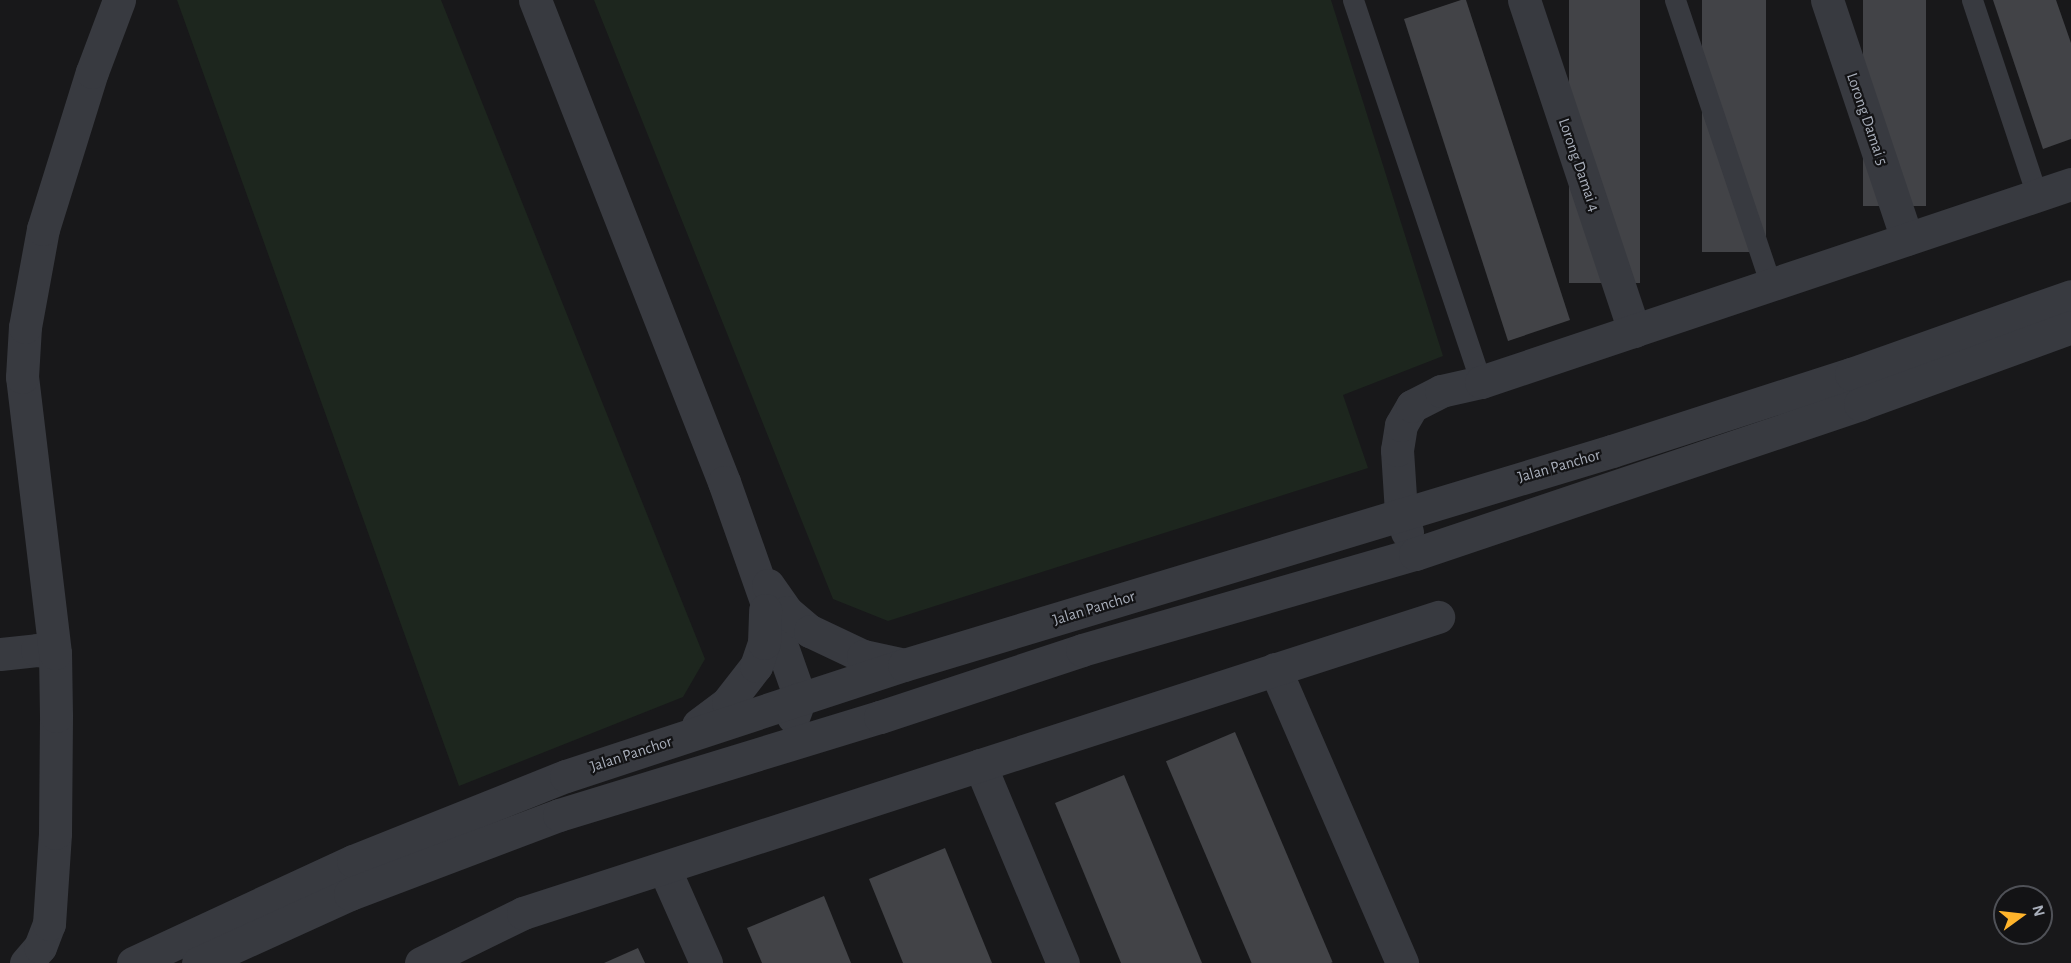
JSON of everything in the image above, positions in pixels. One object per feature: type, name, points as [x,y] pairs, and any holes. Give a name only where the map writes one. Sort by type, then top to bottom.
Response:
[{"type":"street","points":[[26,963],[40,947],[49,924],[52,896],[55,653],[22,377],[25,327],[43,229],[92,72],[119,0]]},
{"type":"street","points":[[535,0],[724,482],[800,698],[796,711],[783,730],[753,756]]},
{"type":"street","name":"Lorong Damai 4","points":[[1524,0],[1634,331]]},
{"type":"street","name":"Lorong Damai 5","points":[[1827,0],[1907,239]]},
{"type":"street","points":[[1415,554],[1401,512],[1397,450],[1401,425],[1412,406],[1441,391],[1481,382],[2071,184]]},
{"type":"street","name":"Jalan Panchor","points":[[134,963],[374,852],[566,776],[904,665],[1401,512],[1612,451],[1817,385],[2071,296]]},
{"type":"street","points":[[198,963],[350,894],[559,815],[880,717],[1082,650],[1415,554],[1860,404],[2071,327]]},
{"type":"street","points":[[751,562],[787,612],[810,631],[864,656],[904,665]]},
{"type":"street","points":[[680,738],[728,702],[756,666],[764,643],[765,601]]},
{"type":"street","points":[[421,963],[523,914],[1438,617]]},
{"type":"street","points":[[0,654],[17,650],[55,653]]},
{"type":"street","points":[[1275,669],[1402,963]]},
{"type":"street","points":[[800,698],[828,709],[880,717]]},
{"type":"street","points":[[980,765],[1063,963]]},
{"type":"street","points":[[664,868],[706,963]]},
{"type":"lane","points":[[1353,0],[1481,382]]},
{"type":"lane","points":[[1675,0],[1771,285]]},
{"type":"lane","points":[[1972,0],[2037,195]]},
{"type":"shaded area","points":[[177,0],[441,0],[705,659],[683,697],[459,786]]},
{"type":"shaded area","points":[[594,0],[1331,0],[1443,356],[1343,395],[1368,468],[888,621],[833,599]]},
{"type":"building","points":[[1466,0],[1570,320],[1508,341],[1404,19]]},
{"type":"building","points":[[1569,0],[1640,0],[1640,283],[1569,283]]},
{"type":"building","points":[[1702,0],[1766,0],[1766,252],[1702,252]]},
{"type":"building","points":[[1863,0],[1926,0],[1926,206],[1863,206]]},
{"type":"building","points":[[1993,0],[2056,0],[2071,43],[2071,139],[2043,149]]},
{"type":"building","points":[[1235,732],[1333,962],[1252,963],[1166,761]]},
{"type":"building","points":[[1124,775],[1202,963],[1121,963],[1055,803]]},
{"type":"building","points":[[945,848],[992,963],[903,963],[869,879]]},
{"type":"building","points":[[824,896],[851,963],[762,963],[747,928]]},
{"type":"building","points":[[638,948],[645,963],[604,963]]}]
